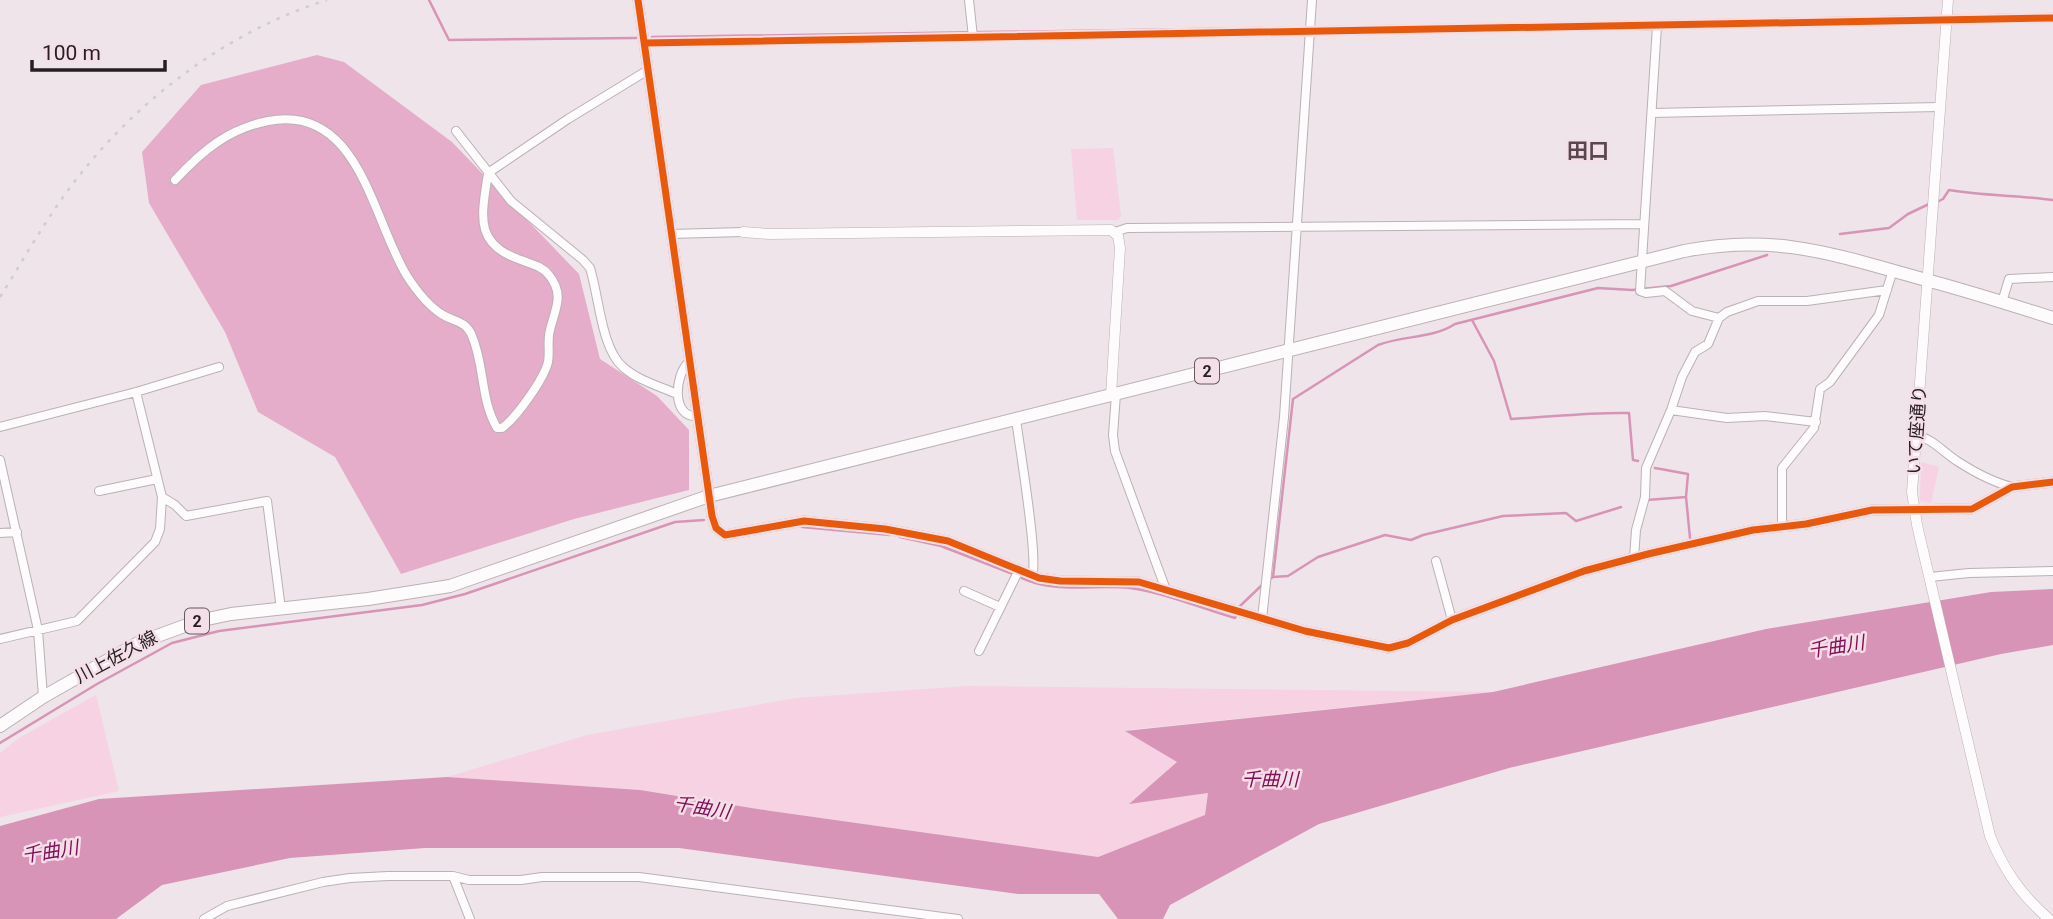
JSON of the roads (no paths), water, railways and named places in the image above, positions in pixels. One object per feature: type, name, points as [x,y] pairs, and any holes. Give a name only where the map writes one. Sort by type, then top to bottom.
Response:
[{"type":"main road","name":"2","points":[[709,496],[1708,246],[1765,244],[1841,255],[2053,318]]},
{"type":"main road","name":"川上佐久線","points":[[0,726],[43,697],[126,649],[198,621],[231,614],[368,599],[450,586],[709,496]]},
{"type":"street","points":[[638,0],[688,363],[713,522],[725,535],[804,521],[885,529],[948,541],[1032,576],[1060,581],[1139,582],[1262,620],[1389,648],[1408,643],[1452,620],[1584,571],[1634,558],[1714,539],[1872,510],[1972,509],[2011,487]]},
{"type":"street","points":[[969,0],[973,34]]},
{"type":"street","points":[[1262,620],[1282,431],[1312,0]]},
{"type":"street","name":"いて座通り","points":[[1948,0],[1939,107],[1930,281],[1915,435],[1914,508],[1990,836],[2006,872],[2026,899],[2049,919]]},
{"type":"street","points":[[645,43],[973,34],[1310,32],[2053,18]]},
{"type":"street","points":[[1657,26],[1640,289],[1646,293],[1665,291],[1692,311],[1719,318]]},
{"type":"street","points":[[175,180],[211,145],[263,122],[284,118],[308,121],[330,133],[348,153],[360,174],[407,275],[428,303],[444,315],[463,323],[468,330],[479,361],[484,397],[497,428],[502,428],[535,390],[543,373],[548,362],[549,333],[558,305],[554,283],[548,274],[538,266],[500,252],[493,246],[482,220],[488,173],[568,119],[648,70]]},
{"type":"street","points":[[1652,113],[1939,107]]},
{"type":"street","points":[[456,131],[511,201],[590,268],[615,359],[634,375],[677,394]]},
{"type":"street","points":[[671,234],[1106,229],[1115,232],[1127,228],[1644,223]]},
{"type":"street","points":[[1115,232],[1120,248],[1113,394],[1115,451],[1166,590]]},
{"type":"street","points":[[1782,526],[1782,468],[1816,422],[1820,389],[1830,382],[1879,315],[1893,270]]},
{"type":"street","points":[[2002,302],[2009,279],[2053,277]]},
{"type":"street","points":[[1634,558],[1646,468],[1682,377],[1695,352],[1708,344],[1719,318],[1727,312],[1758,301],[1807,301],[1887,290]]},
{"type":"street","points":[[688,363],[680,374],[677,394],[685,413],[697,416]]},
{"type":"street","points":[[0,427],[136,392],[219,367]]},
{"type":"street","points":[[0,639],[78,621],[155,542],[160,529],[162,497],[136,392]]},
{"type":"street","points":[[1671,410],[1727,418],[1765,416],[1816,422]]},
{"type":"street","points":[[1016,419],[1032,548],[1032,576]]},
{"type":"street","points":[[1915,435],[1927,439],[1996,483],[2011,487],[2053,482]]},
{"type":"street","points":[[0,460],[38,630],[43,697]]},
{"type":"street","points":[[99,491],[157,479]]},
{"type":"street","points":[[162,497],[186,516],[267,501],[281,609]]},
{"type":"street","points":[[0,533],[17,532]]},
{"type":"street","points":[[1436,561],[1452,620]]},
{"type":"street","points":[[979,651],[1019,570]]},
{"type":"street","points":[[1931,582],[1969,573],[2053,571]]},
{"type":"street","points":[[964,591],[1000,607]]},
{"type":"street","points":[[453,876],[470,919]]},
{"type":"street","points":[[204,919],[227,906],[350,878],[453,876],[469,880],[639,877],[958,919]]},
{"type":"water","name":"千曲川","points":[[2053,589],[2053,645],[2001,654],[1509,768],[1319,824],[1170,905],[1163,919],[1118,919],[1099,894],[1018,894],[679,848],[425,848],[290,858],[162,885],[116,919],[0,919],[0,826],[99,799],[447,777],[640,790],[1098,857],[1205,815],[1208,793],[1129,804],[1177,762],[1125,731],[1493,692],[1766,629],[1991,592]]},
{"type":"waterway","points":[[429,0],[449,40],[636,38]]},
{"type":"waterway","points":[[1951,16],[2053,14]]},
{"type":"waterway","points":[[1675,21],[1945,16]]},
{"type":"waterway","points":[[652,37],[1262,28]]},
{"type":"waterway","points":[[1937,202],[1943,199],[1949,190],[2053,200]]},
{"type":"waterway","points":[[1840,234],[1889,228],[1908,214],[1929,204]]},
{"type":"waterway","points":[[1270,579],[1273,577],[1293,399],[1378,345],[1437,332],[1455,324],[1598,288],[1632,290],[1671,286],[1767,255]]},
{"type":"waterway","points":[[1472,320],[1494,361],[1511,419],[1629,413],[1633,460],[1638,461]]},
{"type":"waterway","points":[[1655,468],[1688,474],[1686,497]]},
{"type":"waterway","points":[[1647,500],[1686,497],[1690,538]]},
{"type":"waterway","points":[[1273,577],[1288,576],[1318,557],[1385,535],[1411,540],[1503,516],[1566,513],[1576,521],[1621,507]]},
{"type":"waterway","points":[[0,743],[97,684],[172,643],[219,631],[422,605],[465,594],[675,522],[704,520]]},
{"type":"waterway","points":[[802,527],[890,535]]},
{"type":"waterway","points":[[900,537],[941,546],[1013,574]]},
{"type":"waterway","points":[[1022,578],[1048,586],[1143,590],[1235,618],[1236,616]]},
{"type":"waterway","points":[[1239,607],[1262,585]]},
{"type":"railway","points":[[0,297],[66,193],[119,130],[149,102],[216,52],[289,14],[327,0]]},
{"type":"district","name":"田口","points":[[1588,151]]}]
